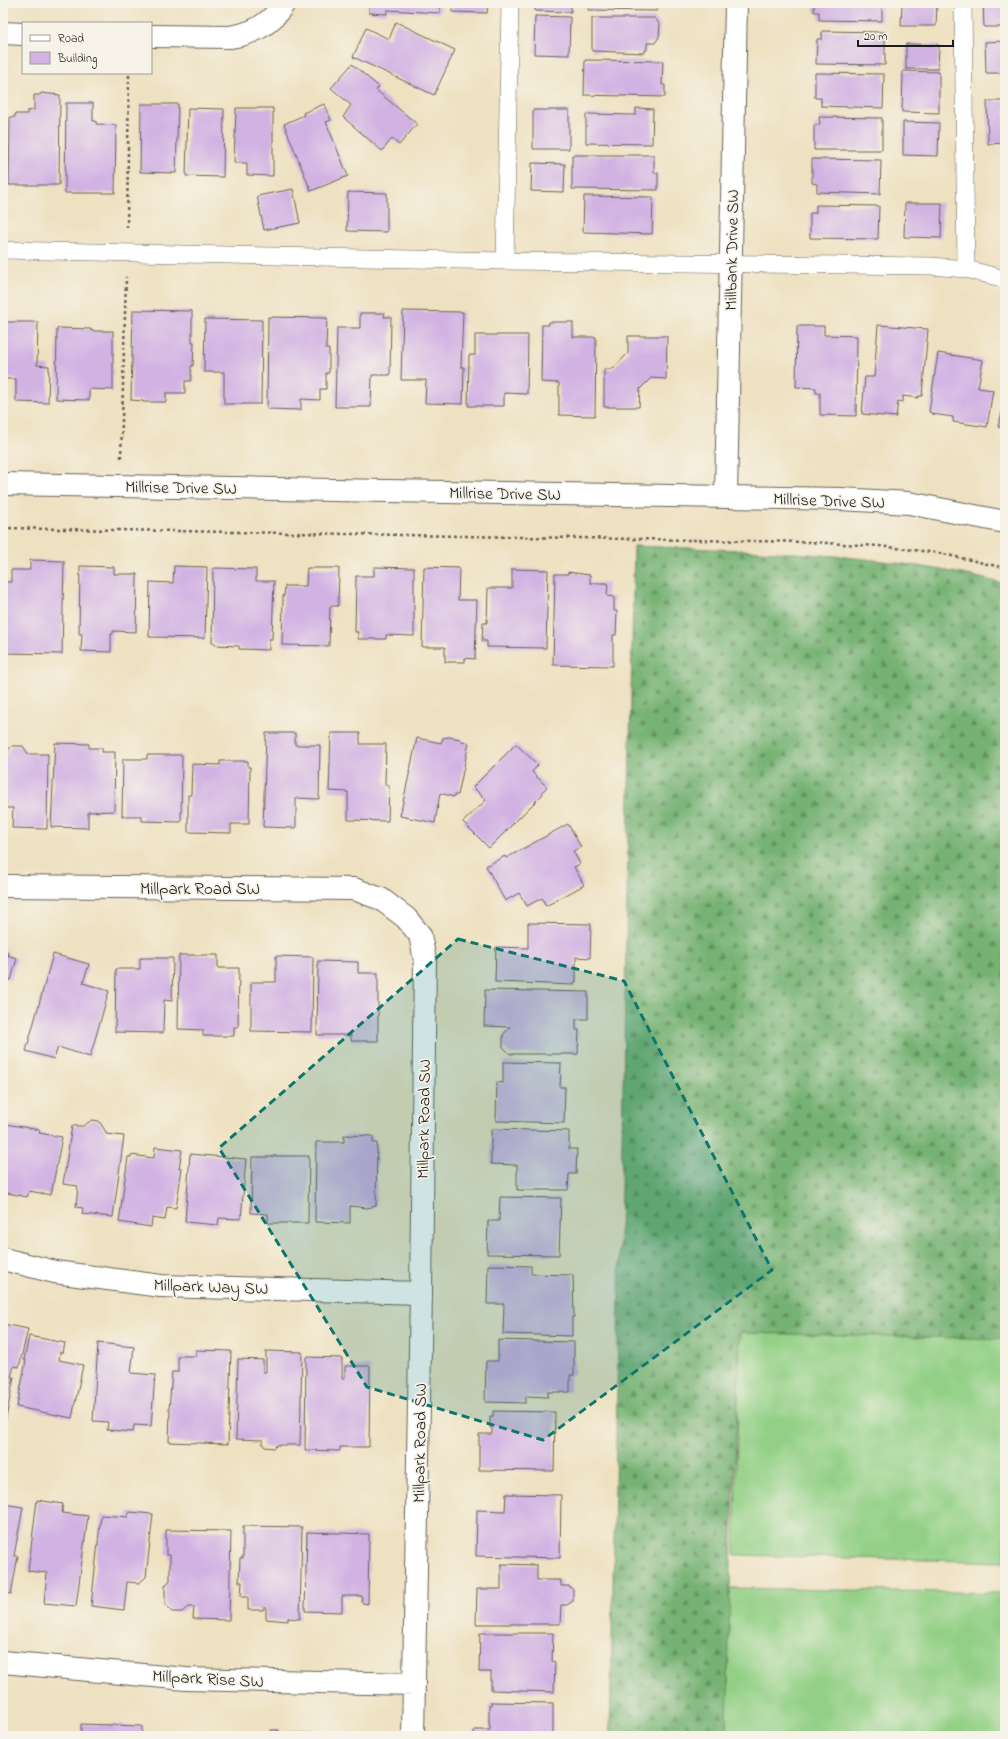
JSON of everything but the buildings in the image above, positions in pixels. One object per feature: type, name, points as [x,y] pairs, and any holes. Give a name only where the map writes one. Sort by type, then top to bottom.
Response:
[{"type":"street","points":[[152,36],[242,36],[269,21],[284,3]]},
{"type":"street","name":"Millbank Drive SW","points":[[726,496],[736,3]]},
{"type":"street","points":[[3,34],[22,34]]},
{"type":"street","name":"Millrise Drive SW","points":[[3,484],[841,499],[909,503],[1005,522]]},
{"type":"street","name":"Millpark Road SW","points":[[3,886],[354,889],[381,899],[406,918],[420,935],[425,960],[413,1736]]},
{"type":"street","name":"Millpark Way SW","points":[[3,1259],[55,1272],[161,1286],[421,1293]]},
{"type":"street","name":"Millpark Rise SW","points":[[3,1662],[186,1679],[414,1684]]},
{"type":"lane","points":[[505,261],[510,3]]},
{"type":"lane","points":[[963,3],[966,269]]},
{"type":"lane","points":[[3,250],[505,261],[931,266],[966,269],[1005,280]]},
{"type":"path","points":[[3,528],[808,542],[879,546],[939,552],[1005,568]]},
{"type":"highlighted area","points":[[458,939],[624,981],[772,1270],[543,1440],[367,1387],[219,1148]]},
{"type":"green space","points":[[634,546],[774,552],[867,559],[959,573],[1005,584],[1005,1339],[740,1333],[730,1588],[727,1736],[610,1736]]},
{"type":"green space","points":[[740,1333],[1005,1339],[1005,1562],[734,1555]]},
{"type":"green space","points":[[730,1588],[1005,1593],[1005,1736],[727,1736]]}]
